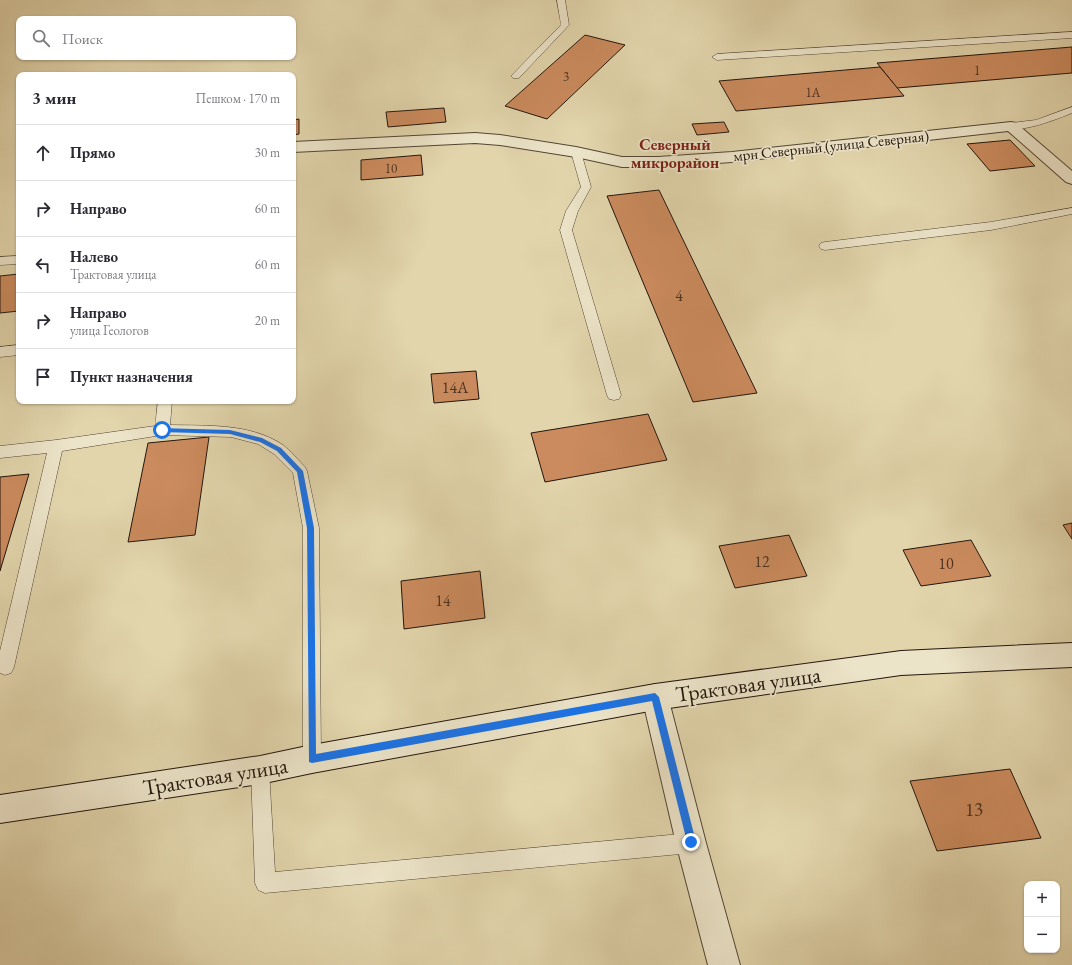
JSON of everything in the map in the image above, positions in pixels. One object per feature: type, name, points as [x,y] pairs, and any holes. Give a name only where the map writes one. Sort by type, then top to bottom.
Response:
[{"type":"street","name":"мрн Северный (улица Северная)","points":[[296,147],[475,138],[500,140],[576,152],[622,162],[658,162],[732,157],[1011,126]]},
{"type":"street","points":[[1011,126],[1072,179]]},
{"type":"street","name":"Трактовая улица","points":[[0,809],[260,770],[312,759],[655,697],[901,663],[1072,655]]},
{"type":"street","points":[[655,697],[691,842],[724,965]]},
{"type":"lane","points":[[516,76],[565,25],[561,0]]},
{"type":"lane","points":[[718,57],[1072,35]]},
{"type":"lane","points":[[1011,126],[1038,123],[1072,110]]},
{"type":"lane","points":[[576,152],[586,187],[572,211],[566,230],[614,395]]},
{"type":"lane","points":[[825,246],[991,226],[1072,211]]},
{"type":"lane","points":[[0,261],[16,260]]},
{"type":"lane","points":[[0,352],[16,350]]},
{"type":"lane","points":[[162,430],[165,404]]},
{"type":"lane","points":[[0,452],[56,446],[162,430],[230,432],[262,440],[279,450],[300,471],[310,528],[312,759]]},
{"type":"lane","points":[[5,667],[56,446]]},
{"type":"lane","points":[[260,770],[265,883],[691,842]]},
{"type":"building","points":[[585,35],[625,45],[547,119],[505,106]]},
{"type":"building","points":[[1072,47],[1072,73],[897,88],[877,63]]},
{"type":"building","points":[[880,67],[904,96],[736,111],[719,81]]},
{"type":"building","points":[[444,108],[446,122],[388,127],[386,112]]},
{"type":"building","points":[[299,119],[299,134],[296,134],[296,120]]},
{"type":"building","points":[[724,122],[729,132],[697,135],[692,124]]},
{"type":"building","points":[[1010,140],[1035,166],[990,171],[967,144]]},
{"type":"building","points":[[421,155],[423,175],[361,180],[361,160]]},
{"type":"building","points":[[659,190],[757,393],[693,402],[607,196]]},
{"type":"building","points":[[16,274],[16,311],[0,313],[0,276]]},
{"type":"building","points":[[476,371],[479,399],[434,403],[431,374]]},
{"type":"building","points":[[648,414],[667,460],[545,482],[531,433]]},
{"type":"building","points":[[209,437],[195,535],[128,542],[148,443]]},
{"type":"building","points":[[29,474],[0,571],[0,477]]},
{"type":"building","points":[[1072,523],[1072,539],[1063,525]]},
{"type":"building","points":[[789,535],[807,576],[735,588],[719,546]]},
{"type":"building","points":[[971,540],[991,576],[921,586],[903,550]]},
{"type":"building","points":[[480,571],[485,618],[404,629],[401,581]]},
{"type":"building","points":[[1010,769],[1041,838],[937,851],[910,781]]},
{"type":"district","name":"Северный микрорайон","points":[[675,153]]},
{"type":"route","points":[[162,430],[230,432],[262,440],[279,450],[300,471],[310,528],[312,759],[655,697],[691,842]]}]
